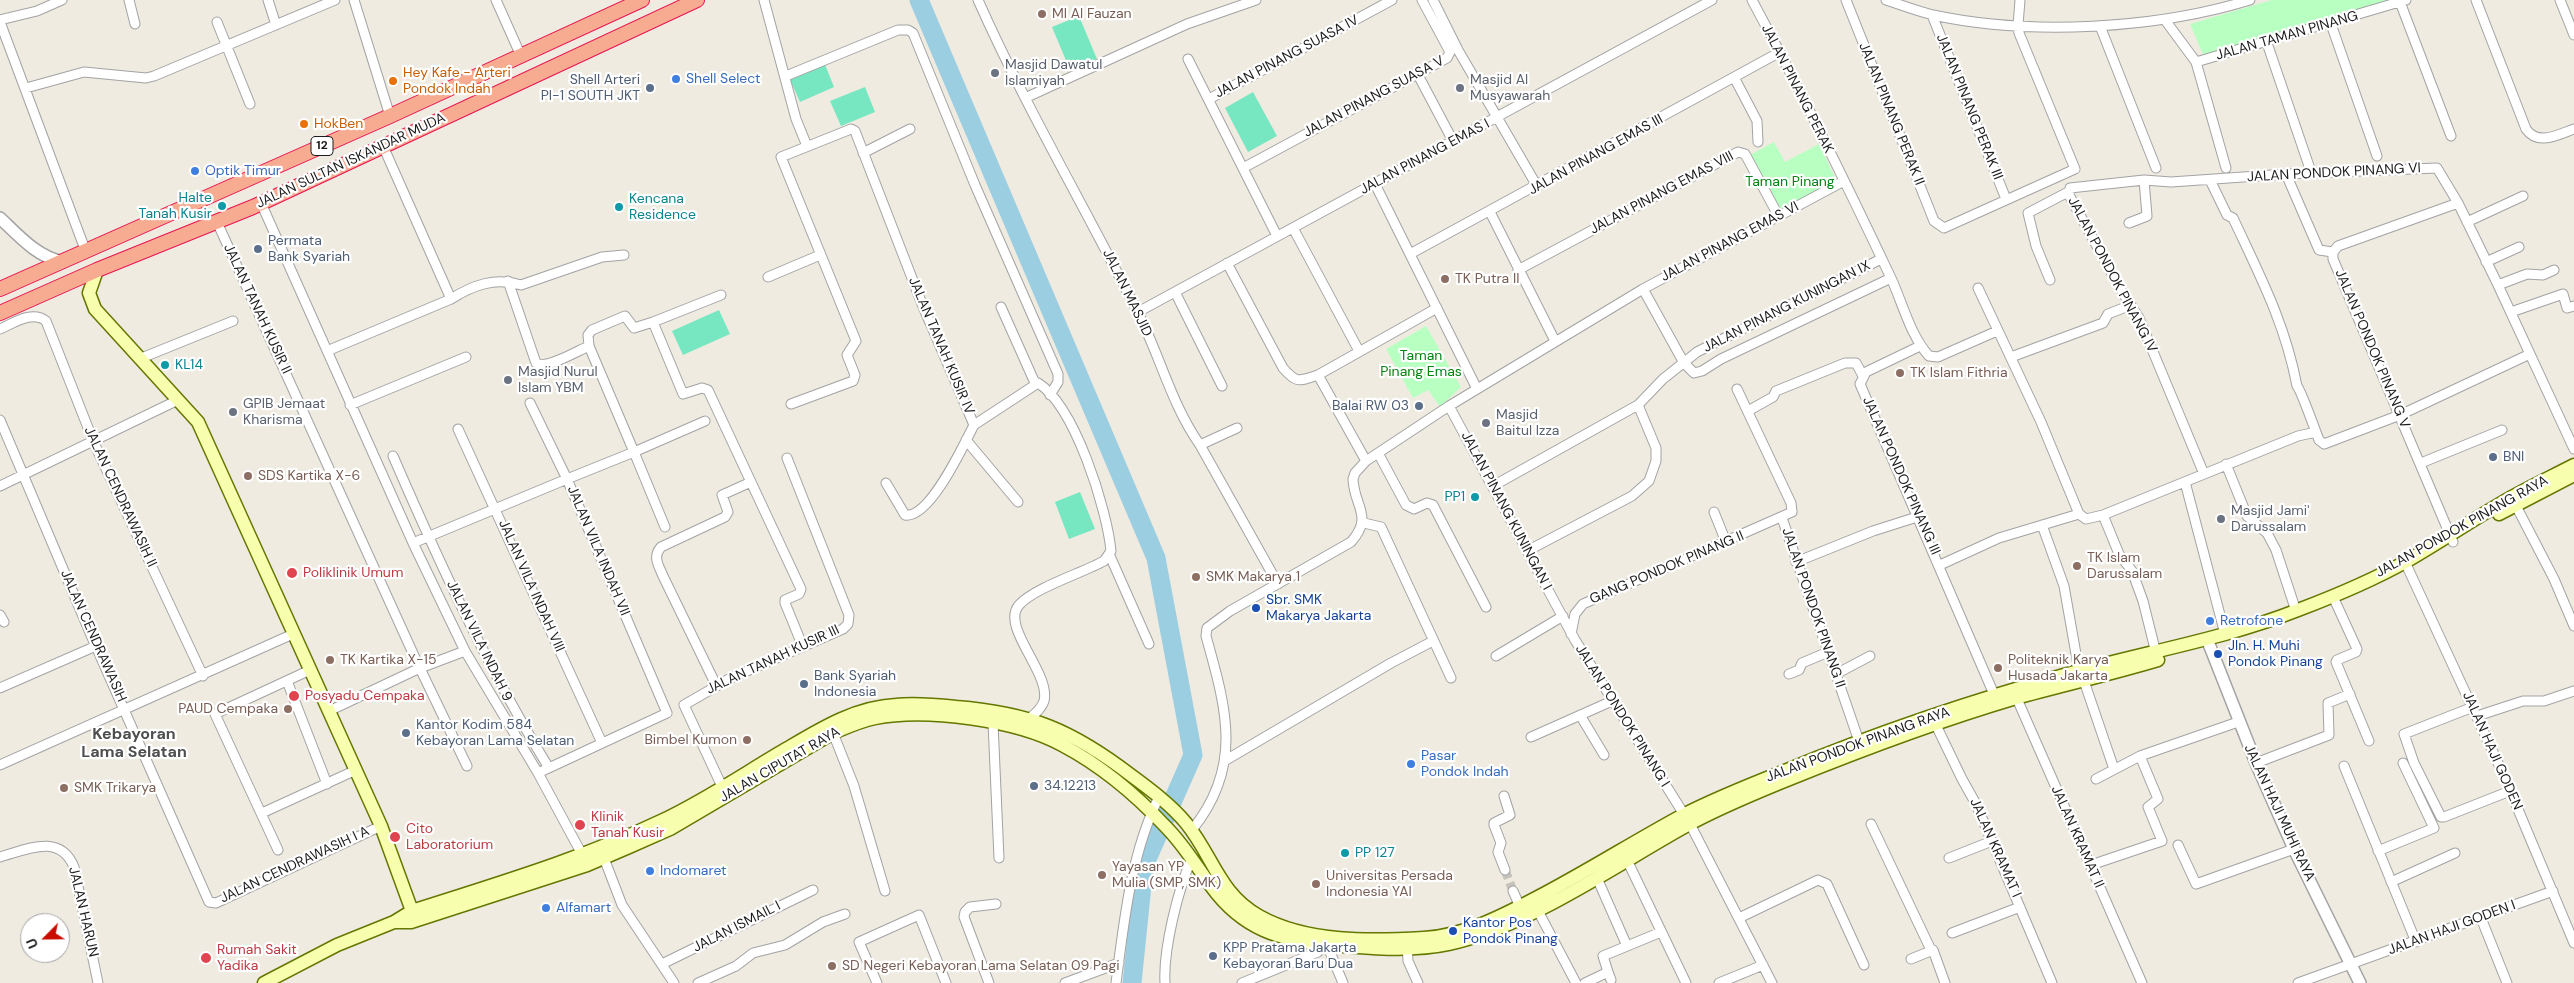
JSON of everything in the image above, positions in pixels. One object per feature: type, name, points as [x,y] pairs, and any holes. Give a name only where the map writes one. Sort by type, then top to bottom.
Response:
[{"type":"highway","name":"JALAN SULTAN ISKANDAR MUDA","points":[[0,289],[390,116],[642,0]]},
{"type":"highway","name":"JALAN SULTAN ISKANDAR MUDA","points":[[0,313],[97,270],[261,203],[697,0]]},
{"type":"main road","points":[[97,270],[90,285],[90,301],[101,317],[198,422],[381,826],[412,917]]},
{"type":"main road","name":"JALAN PONDOK PINANG RAYA","points":[[1178,840],[1222,900],[1260,930],[1291,940],[1324,944],[1407,942],[1445,935],[1474,927],[1520,907],[1687,819],[1784,771],[1861,747],[1934,720],[2015,694],[2208,643],[2335,601],[2406,566],[2574,465]]},
{"type":"main road","name":"JALAN PONDOK PINANG RAYA","points":[[2513,501],[2574,475]]},
{"type":"main road","name":"JALAN PONDOK PINANG RAYA","points":[[2120,666],[2156,653],[2208,643],[2225,634],[2296,611],[2406,566]]},
{"type":"main road","name":"JALAN CIPUTAT RAYA","points":[[264,983],[337,946],[394,922],[496,890],[670,829],[724,791],[832,723],[871,708],[898,704],[944,706],[991,710],[1030,718],[1062,730],[1088,745],[1161,798],[1179,816]]},
{"type":"main road","name":"JALAN CIPUTAT RAYA","points":[[724,791],[833,733],[875,718],[896,715],[940,716],[993,723],[1041,736],[1061,744],[1097,766],[1157,818],[1178,840]]},
{"type":"main road","points":[[1157,818],[1179,816]]},
{"type":"main road","name":"JALAN PONDOK PINANG RAYA","points":[[1179,816],[1192,830],[1216,875],[1228,891],[1246,908],[1265,920],[1296,931],[1326,937],[1447,944],[1478,936],[1537,910],[1627,860],[1687,819]]},
{"type":"street","points":[[129,0],[135,24]]},
{"type":"street","points":[[268,0],[276,25]]},
{"type":"street","points":[[26,88],[84,72],[146,78],[335,0]]},
{"type":"street","points":[[354,0],[390,116]]},
{"type":"street","points":[[496,0],[521,56]]},
{"type":"street","points":[[764,0],[786,76],[796,120],[807,146]]},
{"type":"street","name":"JALAN MASJID","points":[[978,0],[1025,98],[1138,312],[1186,425],[1200,445],[1278,584]]},
{"type":"street","points":[[1025,98],[1187,24],[1256,0]]},
{"type":"street","name":"JALAN PINANG SUASA IV","points":[[1209,99],[1392,0]]},
{"type":"street","name":"JALAN PINANG SUASA V","points":[[1243,168],[1447,58],[1450,52],[1422,0]]},
{"type":"street","points":[[1433,0],[1458,50],[1537,186]]},
{"type":"street","name":"JALAN PINANG EMAS I","points":[[1138,312],[1712,0]]},
{"type":"street","name":"JALAN PINANG PERAK","points":[[1752,0],[1780,52],[1891,278]]},
{"type":"street","name":"JALAN PINANG PERAK II","points":[[1846,0],[1934,221],[1938,226],[1950,227],[2006,199]]},
{"type":"street","points":[[1886,0],[1932,15],[2018,25],[2100,26],[2165,20],[2250,0]]},
{"type":"street","points":[[2006,199],[2075,169],[2018,25],[2020,0]]},
{"type":"street","points":[[2476,0],[2526,129],[2531,136],[2539,139],[2574,129]]},
{"type":"street","points":[[2560,0],[2574,35]]},
{"type":"street","points":[[2403,1],[2451,136]]},
{"type":"street","name":"JALAN TAMAN PINANG","points":[[2196,62],[2267,43],[2403,1]]},
{"type":"street","points":[[54,3],[36,11],[0,21],[86,252]]},
{"type":"street","name":"JALAN PINANG PERAK III","points":[[1932,15],[2006,199]]},
{"type":"street","points":[[2165,20],[2196,62],[2226,168]]},
{"type":"street","points":[[217,22],[250,104]]},
{"type":"street","points":[[2330,24],[2377,156]]},
{"type":"street","points":[[2100,26],[2156,168]]},
{"type":"street","points":[[786,76],[898,30],[908,30],[913,33],[979,194],[1058,374],[1058,382],[1050,395]]},
{"type":"street","points":[[2267,43],[2309,166]]},
{"type":"street","name":"JALAN PINANG EMAS III","points":[[1410,254],[1780,52]]},
{"type":"street","points":[[1188,59],[1277,236]]},
{"type":"street","points":[[1417,73],[1454,141]]},
{"type":"street","points":[[1735,78],[1757,121],[1758,142]]},
{"type":"street","name":"JALAN TANAH KUSIR IV","points":[[791,404],[853,381],[855,375],[847,355],[855,344],[855,339],[781,159],[807,146],[851,129],[855,131],[948,367],[974,425],[1035,383]]},
{"type":"street","points":[[863,153],[910,129]]},
{"type":"street","points":[[383,146],[451,299]]},
{"type":"street","name":"JALAN PINANG EMAS VIII","points":[[1518,270],[1738,152],[1745,154],[1778,215]]},
{"type":"street","name":"JALAN PONDOK PINANG VI","points":[[2050,280],[2036,246],[2028,213],[2068,191],[2072,186],[2144,180],[2171,182],[2286,174],[2437,168],[2458,203],[2498,285],[2574,450]]},
{"type":"street","points":[[2286,174],[2319,250],[2333,252]]},
{"type":"street","points":[[2129,223],[2147,216],[2144,180]]},
{"type":"street","points":[[2210,180],[2227,214],[2233,218],[2280,319],[2291,352],[2297,386],[2321,442],[2327,444],[2400,415],[2530,354]]},
{"type":"street","name":"JALAN PINANG EMAS VI","points":[[1366,461],[1449,406],[1643,289],[1844,181]]},
{"type":"street","points":[[1375,184],[1477,389]]},
{"type":"street","name":"JALAN PONDOK PINANG IV","points":[[2068,191],[2099,251],[2131,305],[2168,384],[2204,474]]},
{"type":"street","points":[[2467,222],[2523,196]]},
{"type":"street","points":[[261,203],[350,405],[465,651],[538,774],[584,860]]},
{"type":"street","name":"JALAN PONDOK PINANG V","points":[[2452,538],[2333,259],[2333,252],[2338,246],[2378,230],[2458,203]]},
{"type":"street","points":[[1490,212],[1555,341]]},
{"type":"street","points":[[0,218],[35,250],[50,260],[63,262]]},
{"type":"street","name":"JALAN TANAH KUSIR II","points":[[218,222],[420,668],[468,766]]},
{"type":"street","points":[[1293,228],[1359,351]]},
{"type":"street","points":[[2486,262],[2519,247]]},
{"type":"street","points":[[32,276],[36,264],[35,250]]},
{"type":"street","points":[[768,277],[820,254]]},
{"type":"street","points":[[327,351],[451,299],[470,287],[508,281],[521,285],[602,257],[624,255]]},
{"type":"street","name":"JALAN PINANG KUNINGAN IX","points":[[1493,486],[1638,405],[1664,379],[1721,339],[1882,259]]},
{"type":"street","points":[[1227,263],[1283,368],[1294,380],[1300,381],[1318,375],[1437,308]]},
{"type":"street","points":[[2498,285],[2527,274],[2543,275],[2554,270]]},
{"type":"street","points":[[1643,289],[1685,364],[1694,373],[1702,371],[1721,359],[1891,278],[1920,346],[1929,356],[1938,357],[1996,331]]},
{"type":"street","points":[[508,281],[536,363],[539,366],[589,346]]},
{"type":"street","points":[[1978,288],[2079,514],[2090,520],[2226,464],[2298,436],[2316,432]]},
{"type":"street","points":[[1175,292],[1222,386]]},
{"type":"street","points":[[2511,312],[2563,294],[2568,308],[2574,306]]},
{"type":"street","points":[[665,527],[589,346],[590,331],[623,317],[627,317],[634,328],[721,295]]},
{"type":"street","points":[[0,329],[28,317],[22,303]]},
{"type":"street","points":[[2010,357],[2103,323],[2108,314],[2131,305]]},
{"type":"street","points":[[1002,307],[1035,383],[1041,384],[1064,413],[1089,464],[1110,544],[1110,556],[1149,644]]},
{"type":"street","name":"JALAN CENDRAWASIH II","points":[[28,317],[41,317],[46,321],[94,442],[203,676]]},
{"type":"street","points":[[139,359],[233,321]]},
{"type":"street","points":[[653,322],[680,391],[686,394],[702,388],[708,390],[752,482],[801,589],[799,594],[785,600],[785,603],[803,647]]},
{"type":"street","points":[[1748,412],[1774,397],[1776,391],[1845,363],[1856,363],[1862,376],[1920,346]]},
{"type":"street","points":[[350,405],[466,357]]},
{"type":"street","points":[[1192,830],[1217,791],[1226,760],[1225,713],[1206,636],[1207,628],[1230,611],[1351,542],[1359,533],[1364,523],[1353,479],[1355,473],[1366,461],[1318,375]]},
{"type":"street","name":"JALAN PONDOK PINANG III","points":[[1862,376],[1860,384],[1917,517],[1940,565],[1996,700]]},
{"type":"street","name":"JALAN PONDOK PINANG II","points":[[1737,389],[1792,506],[1792,512],[1782,518],[1861,747]]},
{"type":"street","points":[[0,486],[178,400]]},
{"type":"street","points":[[413,543],[567,479],[530,403]]},
{"type":"street","points":[[1527,551],[1632,496],[1650,481],[1656,461],[1656,448],[1638,405]]},
{"type":"street","name":"JALAN PINANG KUNINGAN I","points":[[1449,406],[1567,625]]},
{"type":"street","name":"JALAN CENDRAWASIH","points":[[0,420],[96,646],[125,709],[294,634]]},
{"type":"street","name":"JALAN VILA INDAH VII","points":[[602,743],[667,713],[567,479],[705,421]]},
{"type":"street","points":[[886,483],[905,515],[910,515],[930,500],[974,425]]},
{"type":"street","points":[[1200,445],[1237,428]]},
{"type":"street","name":"JALAN VILA INDAH VIII","points":[[458,429],[602,743]]},
{"type":"street","points":[[2420,463],[2502,430]]},
{"type":"street","points":[[966,440],[1018,502]]},
{"type":"street","points":[[1378,453],[1406,505],[1414,509],[1427,503],[1433,505],[1486,607]]},
{"type":"street","name":"JALAN VILA INDAH 9","points":[[393,456],[428,537],[513,710],[549,768]]},
{"type":"street","name":"JALAN TANAH KUSIR III","points":[[724,791],[681,708],[685,703],[716,685],[843,629],[848,624],[849,615],[787,458]]},
{"type":"street","points":[[2226,464],[2248,516],[2267,533],[2276,550],[2296,611]]},
{"type":"street","points":[[716,685],[663,576],[656,559],[656,552],[661,547],[725,517],[728,512],[722,495],[752,482]]},
{"type":"street","points":[[2185,482],[2225,634]]},
{"type":"street","points":[[2513,501],[2550,571],[2574,626]]},
{"type":"street","points":[[1714,512],[1726,542]]},
{"type":"street","points":[[1940,565],[1999,538],[2079,514]]},
{"type":"street","points":[[2104,515],[2119,554],[2132,570],[2143,601],[2156,653]]},
{"type":"street","points":[[1796,562],[1872,531],[1917,517]]},
{"type":"street","name":"GANG PONDOK PINANG II","points":[[1567,625],[1583,604],[1782,518]]},
{"type":"street","points":[[1364,523],[1380,527],[1451,678]]},
{"type":"street","points":[[2042,525],[2064,583],[2082,676],[2114,770]]},
{"type":"street","points":[[1030,718],[1044,701],[1044,689],[1014,618],[1016,610],[1030,597],[1110,556]]},
{"type":"street","name":"JALAN HAJI GODEN","points":[[2406,566],[2473,707],[2574,943]]},
{"type":"street","points":[[2335,601],[2355,645],[2356,652],[2336,661],[2369,741]]},
{"type":"street","points":[[1496,656],[1567,625]]},
{"type":"street","name":"JALAN PONDOK PINANG I","points":[[1567,625],[1612,701],[1687,819],[1772,983]]},
{"type":"street","points":[[1226,760],[1391,663],[1434,641]]},
{"type":"street","name":"JALAN HAJI MUHI RAYA","points":[[2208,643],[2238,722],[2294,849],[2360,983]]},
{"type":"street","points":[[0,688],[96,646]]},
{"type":"street","points":[[329,711],[420,668],[465,651]]},
{"type":"street","points":[[1789,674],[1799,670],[1802,663],[1828,652]]},
{"type":"street","points":[[1836,674],[1870,656]]},
{"type":"street","points":[[278,850],[215,714],[310,670]]},
{"type":"street","points":[[287,681],[327,784]]},
{"type":"street","points":[[2477,716],[2524,701],[2544,701],[2574,692]]},
{"type":"street","name":"JALAN KRAMAT II","points":[[2015,694],[2142,983]]},
{"type":"street","points":[[2256,763],[2329,735],[2328,702],[2350,694]]},
{"type":"street","points":[[1531,737],[1612,701]]},
{"type":"street","points":[[2473,707],[2404,734],[2411,756],[2441,817],[2510,791]]},
{"type":"street","points":[[0,765],[125,709]]},
{"type":"street","name":"JALAN CENDRAWASIH I A","points":[[125,709],[209,902],[216,902],[381,826]]},
{"type":"street","points":[[1580,715],[1604,755]]},
{"type":"street","name":"JALAN KRAMAT I","points":[[1934,720],[1992,841],[2052,983]]},
{"type":"street","points":[[2096,779],[2140,756],[2238,722]]},
{"type":"street","points":[[993,723],[999,858]]},
{"type":"street","points":[[833,733],[854,786],[885,891]]},
{"type":"street","points":[[538,774],[602,743]]},
{"type":"street","points":[[2091,865],[2162,841],[2148,807],[2158,799],[2140,756]]},
{"type":"street","points":[[2378,851],[2434,828],[2403,763]]},
{"type":"street","points":[[2344,766],[2416,942]]},
{"type":"street","points":[[262,813],[356,770]]},
{"type":"street","points":[[1504,796],[1510,816],[1494,823],[1494,825],[1501,843],[1498,852],[1505,870]]},
{"type":"street","points":[[1116,983],[1134,874],[1157,818],[1161,798]]},
{"type":"street","points":[[1871,824],[1931,950],[1934,950],[1945,983]]},
{"type":"street","points":[[1949,858],[1992,841]]},
{"type":"street","points":[[2178,845],[2196,884],[2294,849]]},
{"type":"street","name":"JALAN HARUN","points":[[0,857],[48,846],[58,847],[68,853],[74,866],[98,983]]},
{"type":"street","points":[[602,853],[622,905],[674,983]]},
{"type":"street","points":[[2391,882],[2454,853]]},
{"type":"street","points":[[1165,983],[1164,971],[1174,916],[1192,858]]},
{"type":"street","points":[[1627,860],[1686,983]]},
{"type":"street","points":[[1597,878],[1627,946]]},
{"type":"street","points":[[1739,918],[1818,880],[1823,881],[1827,884],[1864,965]]},
{"type":"street","name":"JALAN ISMAIL I","points":[[662,964],[813,890]]},
{"type":"street","points":[[1513,891],[1520,907]]},
{"type":"street","name":"JALAN HAJI GODEN I","points":[[2298,983],[2553,891]]},
{"type":"street","points":[[989,983],[964,917],[965,912],[970,907],[996,904]]},
{"type":"street","points":[[1952,933],[2020,907]]},
{"type":"street","points":[[1537,910],[1576,983]]},
{"type":"street","points":[[698,983],[736,966],[753,954],[785,945],[822,922],[845,914]]},
{"type":"street","points":[[877,983],[859,942],[919,915],[946,983]]},
{"type":"street","points":[[2481,918],[2507,983]]},
{"type":"street","points":[[1584,983],[1609,976],[1602,956],[1662,932]]},
{"type":"street","points":[[1407,942],[1408,961],[1418,983]]},
{"type":"street","points":[[1247,982],[1318,952],[1324,944],[1342,983]]},
{"type":"street","points":[[1911,959],[1931,950]]},
{"type":"street","points":[[1065,983],[1089,979],[1119,963]]},
{"type":"street","points":[[1719,983],[1763,965]]},
{"type":"green space","points":[[2272,0],[2398,0],[2205,59],[2190,24]]},
{"type":"green space","points":[[1079,16],[1097,59],[1070,70],[1052,27]]},
{"type":"green space","points":[[824,62],[834,87],[800,102],[789,77]]},
{"type":"green space","points":[[865,87],[875,112],[841,126],[830,101]]},
{"type":"green space","points":[[1253,92],[1277,136],[1248,152],[1225,108]]},
{"type":"green space","name":"Taman Pinang","points":[[1774,142],[1785,162],[1819,144],[1837,182],[1780,211],[1750,155]]},
{"type":"green space","points":[[719,310],[730,334],[683,355],[672,331]]},
{"type":"green space","name":"Taman Pinang Emas","points":[[1426,326],[1461,387],[1440,407],[1428,390],[1413,398],[1386,349]]},
{"type":"green space","points":[[1080,492],[1095,529],[1069,539],[1055,502]]},
{"type":"waterway","points":[[919,0],[1156,558],[1193,755],[1144,866],[1132,983]]},
{"type":"tunnel","points":[[1505,870],[1513,891]]},
{"type":"place","name":"MI Al Fauzan","points":[[1042,14]]},
{"type":"place","name":"Masjid Dawatul Islamiyah","points":[[995,73]]},
{"type":"place","name":"Shell Select","points":[[676,79]]},
{"type":"place","name":"Hey Kafe - Arteri Pondok Indah","points":[[393,81]]},
{"type":"place","name":"Shell Arteri PI-1 SOUTH JKT","points":[[650,88]]},
{"type":"place","name":"Masjid Al Musyawarah","points":[[1460,88]]},
{"type":"place","name":"HokBen","points":[[304,124]]},
{"type":"place","name":"Optik Timur","points":[[195,171]]},
{"type":"place","name":"Halte Tanah Kusir","points":[[222,206]]},
{"type":"place","name":"Kencana Residence","points":[[619,207]]},
{"type":"place","name":"Permata Bank Syariah","points":[[258,249]]},
{"type":"place","name":"TK Putra II","points":[[1445,279]]},
{"type":"place","name":"KL14","points":[[165,365]]},
{"type":"place","name":"TK Islam Fithria","points":[[1900,373]]},
{"type":"place","name":"Masjid Nurul Islam YBM","points":[[508,380]]},
{"type":"place","name":"Balai RW 03","points":[[1419,406]]},
{"type":"place","name":"GPIB Jemaat Kharisma","points":[[233,412]]},
{"type":"place","name":"Masjid Baitul Izza","points":[[1486,423]]},
{"type":"place","name":"BNI","points":[[2493,457]]},
{"type":"place","name":"SDS Kartika X-6","points":[[248,476]]},
{"type":"place","name":"PP1","points":[[1475,497]]},
{"type":"place","name":"Masjid Jami' Darussalam","points":[[2221,519]]},
{"type":"place","name":"TK Islam Darussalam","points":[[2077,566]]},
{"type":"place","name":"Poliklinik Umum","points":[[292,573]]},
{"type":"place","name":"SMK Makarya 1","points":[[1196,577]]},
{"type":"place","name":"Sbr. SMK Makarya Jakarta","points":[[1256,608]]},
{"type":"place","name":"Retrofone","points":[[2210,621]]},
{"type":"place","name":"Jln. H. Muhi Pondok Pinang","points":[[2218,654]]},
{"type":"place","name":"TK Kartika X-15","points":[[330,660]]},
{"type":"place","name":"Politeknik Karya Husada Jakarta","points":[[1998,668]]},
{"type":"place","name":"Bank Syariah Indonesia","points":[[804,684]]},
{"type":"place","name":"Posyadu Cempaka","points":[[294,696]]},
{"type":"place","name":"PAUD Cempaka","points":[[288,709]]},
{"type":"place","name":"Kantor Kodim 584 Kebayoran Lama Selatan","points":[[406,733]]},
{"type":"place","name":"Bimbel Kumon","points":[[747,740]]},
{"type":"place","name":"Pasar Pondok Indah","points":[[1411,764]]},
{"type":"place","name":"34.12213","points":[[1034,786]]},
{"type":"place","name":"SMK Trikarya","points":[[64,788]]},
{"type":"place","name":"Klinik Tanah Kusir","points":[[580,825]]},
{"type":"place","name":"Cito Laboratorium","points":[[395,837]]},
{"type":"place","name":"PP 127","points":[[1345,853]]},
{"type":"place","name":"Indomaret","points":[[650,871]]},
{"type":"place","name":"Yayasan YP Mulia (SMP, SMK)","points":[[1102,875]]},
{"type":"place","name":"Universitas Persada Indonesia YAI","points":[[1316,884]]},
{"type":"place","name":"Alfamart","points":[[546,908]]},
{"type":"place","name":"Kantor Pos Pondok Pinang","points":[[1453,931]]},
{"type":"place","name":"KPP Pratama Jakarta Kebayoran Baru Dua","points":[[1213,956]]},
{"type":"place","name":"Rumah Sakit Yadika","points":[[206,958]]},
{"type":"place","name":"SD Negeri Kebayoran Lama Selatan 09 Pagi","points":[[832,966]]},
{"type":"district","name":"Kebayoran Lama Selatan","points":[[134,744]]}]
